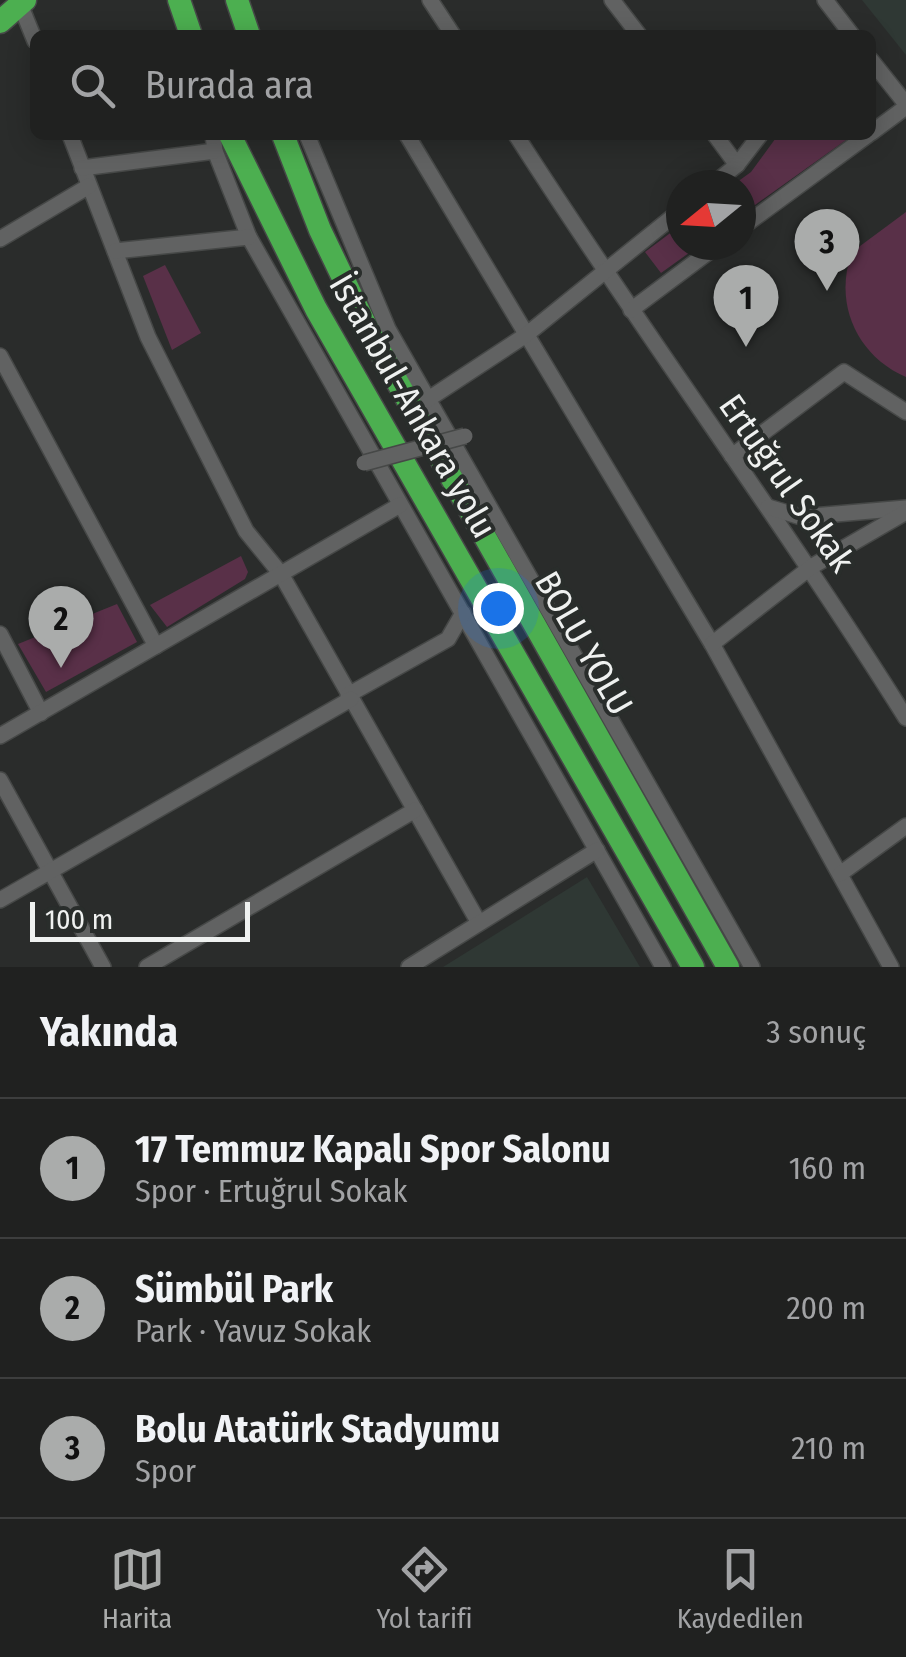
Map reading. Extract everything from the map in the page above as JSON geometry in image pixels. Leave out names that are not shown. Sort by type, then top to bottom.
[{"type":"main road","points":[[0,22],[23,2]]},
{"type":"main road","name":"İstanbul-Ankara yolu","points":[[220,140],[693,967]]},
{"type":"main road","name":"BOLU YOLU","points":[[284,140],[326,244],[368,330],[728,967]]},
{"type":"street","points":[[431,0],[450,30]]},
{"type":"street","points":[[612,0],[635,30]]},
{"type":"street","points":[[824,0],[843,30]]},
{"type":"street","points":[[23,2],[31,30]]},
{"type":"street","points":[[876,67],[906,106],[876,129]]},
{"type":"street","points":[[72,140],[148,337],[246,531],[281,574],[479,923]]},
{"type":"street","points":[[82,168],[220,140],[250,237],[663,967]]},
{"type":"street","points":[[309,140],[363,277],[427,400],[752,967]]},
{"type":"street","points":[[410,140],[712,644],[891,967]]},
{"type":"street","name":"Ertuğrul Sokak","points":[[519,140],[604,272],[811,567],[906,718]]},
{"type":"street","points":[[718,140],[737,164]]},
{"type":"street","points":[[730,170],[756,140]]},
{"type":"street","points":[[756,217],[861,140]]},
{"type":"street","points":[[0,239],[90,186]]},
{"type":"street","points":[[427,400],[526,335],[666,222]]},
{"type":"street","points":[[115,250],[250,237]]},
{"type":"street","points":[[630,310],[698,260]]},
{"type":"street","points":[[0,356],[156,646]]},
{"type":"street","points":[[732,456],[844,372],[906,412]]},
{"type":"street","points":[[364,463],[466,436]]},
{"type":"street","points":[[0,736],[400,505]]},
{"type":"street","points":[[768,507],[801,517],[906,510]]},
{"type":"street","points":[[712,644],[811,567],[906,510]]},
{"type":"street","points":[[0,900],[448,638],[462,613]]},
{"type":"street","points":[[0,634],[41,712]]},
{"type":"street","points":[[0,780],[103,967]]},
{"type":"street","points":[[147,967],[414,810]]},
{"type":"street","points":[[840,874],[906,826]]},
{"type":"street","points":[[409,967],[597,850]]},
{"type":"shaded area","points":[[862,0],[906,0],[906,55]]},
{"type":"shaded area","points":[[774,140],[846,140],[756,204],[756,170],[752,170]]},
{"type":"shaded area","points":[[906,212],[906,377],[889,368],[862,342],[848,308],[846,290],[852,252]]},
{"type":"shaded area","points":[[666,236],[666,260],[679,260],[661,273],[645,252]]},
{"type":"shaded area","points":[[165,265],[201,333],[172,350],[143,276]]},
{"type":"shaded area","points":[[241,556],[248,572],[245,579],[167,627],[150,605]]},
{"type":"shaded area","points":[[117,604],[137,642],[46,692],[18,644]]},
{"type":"shaded area","points":[[587,877],[640,967],[443,967]]},
{"type":"traffic: fast","points":[[0,22],[25,0]]},
{"type":"traffic: fast","points":[[179,0],[189,30]]},
{"type":"traffic: fast","points":[[237,0],[247,30]]},
{"type":"traffic: fast","points":[[232,140],[316,309],[693,967]]},
{"type":"traffic: fast","points":[[285,140],[320,230],[368,330],[728,967]]},
{"type":"place","name":"Bolu Atatürk Stadyumu","points":[[827,291]]},
{"type":"place","name":"17 Temmuz Kapalı Spor Salonu","points":[[746,347]]},
{"type":"place","name":"Sümbül Park","points":[[61,668]]}]
